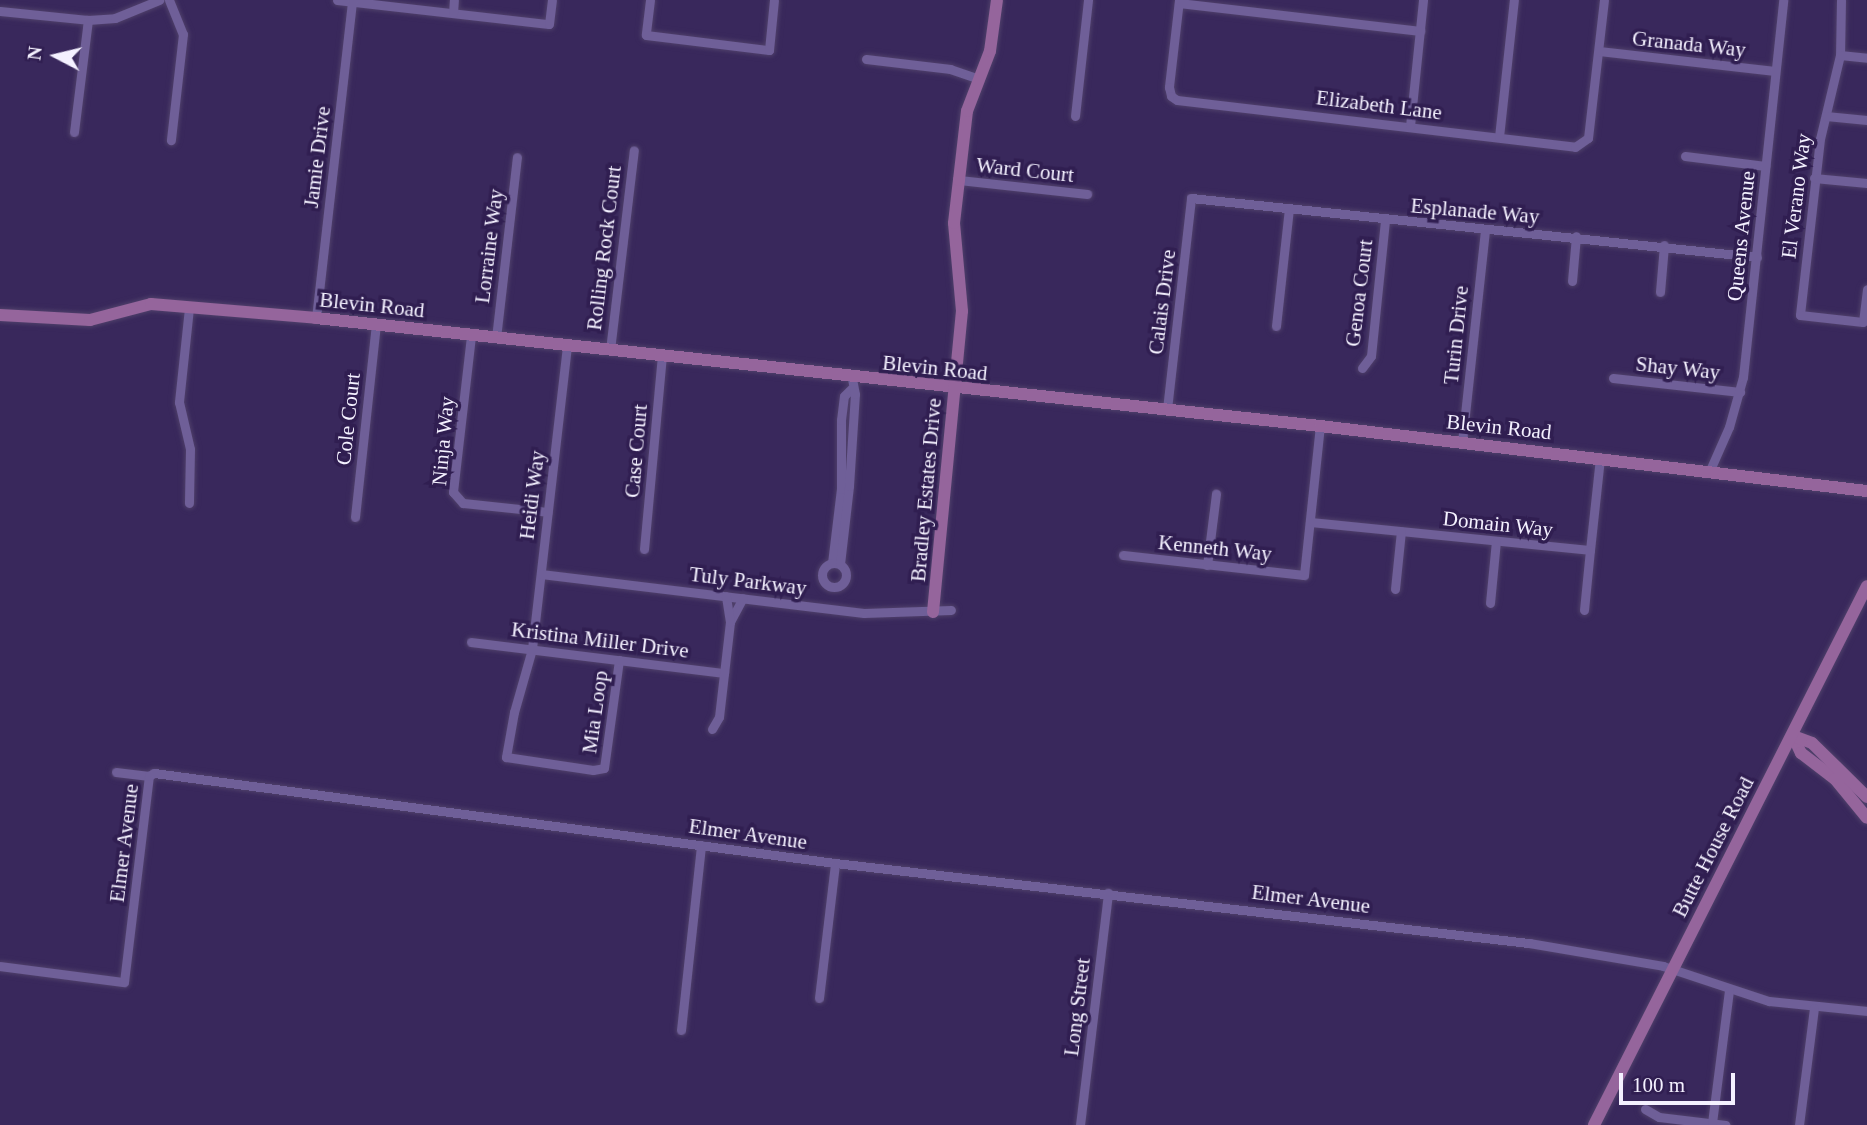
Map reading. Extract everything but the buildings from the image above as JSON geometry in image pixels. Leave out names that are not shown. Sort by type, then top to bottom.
[{"type":"street","points":[[0,10],[88,20],[115,18],[159,0]]},
{"type":"street","points":[[169,0],[183,34],[171,140]]},
{"type":"street","points":[[337,0],[549,24],[552,0]]},
{"type":"street","points":[[453,13],[454,0]]},
{"type":"street","points":[[650,0],[646,35],[769,50],[774,0]]},
{"type":"street","name":"Bradley Estates Drive","points":[[933,612],[962,311],[954,223],[967,111],[992,44],[997,0]]},
{"type":"street","points":[[1075,116],[1088,0]]},
{"type":"street","points":[[1410,126],[1423,0]]},
{"type":"street","points":[[1499,137],[1514,0]]},
{"type":"street","points":[[1599,51],[1604,0]]},
{"type":"street","name":"Queens Avenue","points":[[1710,470],[1740,392],[1757,257],[1783,0]]},
{"type":"street","name":"El Verano Way","points":[[1841,0],[1840,55],[1814,178],[1800,316],[1863,323],[1867,289]]},
{"type":"street","name":"Jamie Drive","points":[[316,318],[352,1]]},
{"type":"street","points":[[1179,2],[1420,31]]},
{"type":"street","name":"Elizabeth Lane","points":[[1179,2],[1171,96],[1574,147],[1584,144],[1588,138],[1599,51]]},
{"type":"street","points":[[74,132],[88,20]]},
{"type":"street","name":"Granada Way","points":[[1599,51],[1775,71]]},
{"type":"street","points":[[1840,55],[1867,58]]},
{"type":"street","points":[[866,59],[950,69],[979,79]]},
{"type":"street","points":[[1826,116],[1867,121]]},
{"type":"street","name":"Rolling Rock Court","points":[[610,350],[634,150]]},
{"type":"street","points":[[1685,156],[1765,166]]},
{"type":"street","name":"Lorraine Way","points":[[496,338],[517,157]]},
{"type":"street","points":[[1814,178],[1867,183]]},
{"type":"street","name":"Ward Court","points":[[959,180],[1087,194]]},
{"type":"street","name":"Esplanade Way","points":[[1191,198],[1485,231],[1576,236],[1757,257]]},
{"type":"street","name":"Calais Drive","points":[[1167,409],[1191,198]]},
{"type":"street","points":[[1276,326],[1289,209]]},
{"type":"street","name":"Genoa Court","points":[[1362,368],[1371,356],[1385,220]]},
{"type":"street","name":"Turin Drive","points":[[1462,442],[1485,231]]},
{"type":"street","points":[[1572,281],[1576,236]]},
{"type":"street","points":[[1660,292],[1664,245]]},
{"type":"street","name":"Blevin Road","points":[[0,315],[67,321],[151,304],[316,318],[662,355],[851,383],[1167,409],[1710,470],[1867,492]]},
{"type":"street","points":[[189,308],[179,402],[191,449],[189,503]]},
{"type":"street","name":"Cole Court","points":[[355,517],[376,325]]},
{"type":"street","name":"Ninja Way","points":[[471,335],[453,492],[463,503],[548,512]]},
{"type":"street","name":"Heidi Way","points":[[532,649],[567,346]]},
{"type":"street","name":"Case Court","points":[[644,549],[662,355]]},
{"type":"street","name":"Shay Way","points":[[1613,378],[1740,392]]},
{"type":"street","points":[[836,564],[844,499],[844,396],[851,383]]},
{"type":"street","points":[[1310,522],[1320,426]]},
{"type":"street","points":[[1584,610],[1600,458]]},
{"type":"street","points":[[1207,565],[1216,494]]},
{"type":"street","name":"Domain Way","points":[[1310,522],[1590,550]]},
{"type":"street","name":"Kenneth Way","points":[[1123,555],[1304,575],[1310,522]]},
{"type":"street","points":[[1395,589],[1401,531]]},
{"type":"street","points":[[1490,603],[1496,541]]},
{"type":"street","name":"Tuly Parkway","points":[[541,574],[889,615],[951,610]]},
{"type":"street","name":"Butte House Road","points":[[1594,1125],[1867,586]]},
{"type":"street","points":[[712,729],[719,716],[730,622],[726,596]]},
{"type":"street","points":[[730,622],[743,598]]},
{"type":"street","name":"Kristina Miller Drive","points":[[471,642],[724,673]]},
{"type":"street","name":"Mia Loop","points":[[532,649],[513,712],[506,757],[593,770],[604,768],[607,762],[619,660]]},
{"type":"street","points":[[1793,736],[1812,743],[1867,796]]},
{"type":"street","points":[[1793,736],[1801,753],[1835,779],[1867,818]]},
{"type":"street","points":[[116,772],[149,776]]},
{"type":"street","name":"Elmer Avenue","points":[[0,966],[124,982],[149,776],[154,773],[835,863],[1529,943],[1672,970],[1729,991],[1814,1008],[1867,1010]]},
{"type":"street","points":[[681,1030],[701,845]]},
{"type":"street","points":[[819,998],[835,863]]},
{"type":"street","name":"Long Street","points":[[1080,1125],[1108,893]]},
{"type":"street","points":[[1712,1123],[1729,991]]},
{"type":"street","points":[[1800,1125],[1814,1008]]},
{"type":"street","points":[[1645,1109],[1659,1117],[1726,1125]]}]
